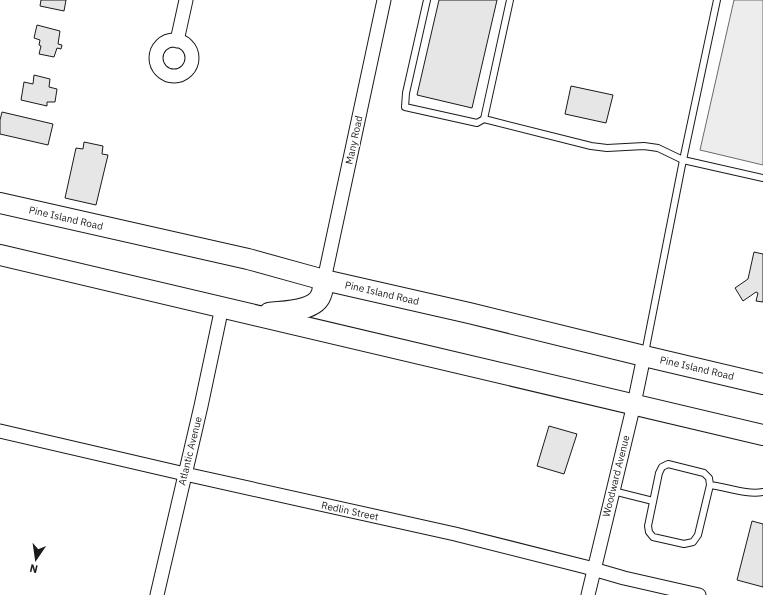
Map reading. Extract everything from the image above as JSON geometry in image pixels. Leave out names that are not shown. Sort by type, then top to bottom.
[{"type":"main road","name":"Pine Island Road","points":[[0,204],[248,259],[324,280],[763,384]]},
{"type":"main road","points":[[0,256],[253,314],[760,435]]},
{"type":"main road","points":[[253,314],[294,310],[307,307],[316,302],[321,296],[324,280]]},
{"type":"street","points":[[177,40],[186,0]]},
{"type":"street","name":"Many Road","points":[[324,280],[384,0]]},
{"type":"street","name":"Atlantic Avenue","points":[[157,595],[201,406],[222,307]]},
{"type":"street","name":"Woodward Avenue","points":[[588,595],[634,404],[644,356]]},
{"type":"street","name":"Redlin Street","points":[[0,431],[455,534],[624,578],[699,595]]},
{"type":"lane","points":[[427,0],[406,93],[406,107],[477,123],[484,120],[591,146],[607,148],[644,146],[658,148],[683,160],[763,178]]},
{"type":"lane","points":[[484,120],[510,0]]},
{"type":"lane","points":[[644,356],[717,0]]},
{"type":"lane","points":[[668,464],[704,473],[709,478],[710,486],[698,535],[693,542],[684,544],[653,537],[649,532],[648,526],[659,472],[662,466],[668,464]]},
{"type":"lane","points":[[710,486],[719,486],[753,493],[763,492]]},
{"type":"lane","points":[[613,491],[653,501]]},
{"type":"shaded area","points":[[734,0],[763,0],[763,165],[700,150]]},
{"type":"building","points":[[41,0],[66,0],[64,11],[40,6]]},
{"type":"building","points":[[439,0],[497,0],[472,108],[417,95]]},
{"type":"building","points":[[37,25],[60,31],[58,44],[62,45],[61,49],[57,48],[54,57],[39,54],[41,46],[39,45],[40,40],[34,38]]},
{"type":"building","points":[[34,75],[50,79],[49,87],[57,89],[55,102],[47,102],[47,106],[21,100],[24,82],[33,84]]},
{"type":"building","points":[[571,86],[613,95],[606,123],[565,114]]},
{"type":"building","points":[[2,112],[53,124],[48,145],[0,134],[0,120]]},
{"type":"building","points":[[84,142],[103,146],[102,154],[108,155],[96,205],[65,198],[76,148],[83,149]]},
{"type":"building","points":[[754,252],[763,254],[763,302],[756,301],[758,293],[756,292],[743,301],[735,288],[748,279]]},
{"type":"building","points":[[549,426],[577,434],[564,474],[537,466]]},
{"type":"building","points":[[752,521],[763,524],[763,587],[737,580]]}]
